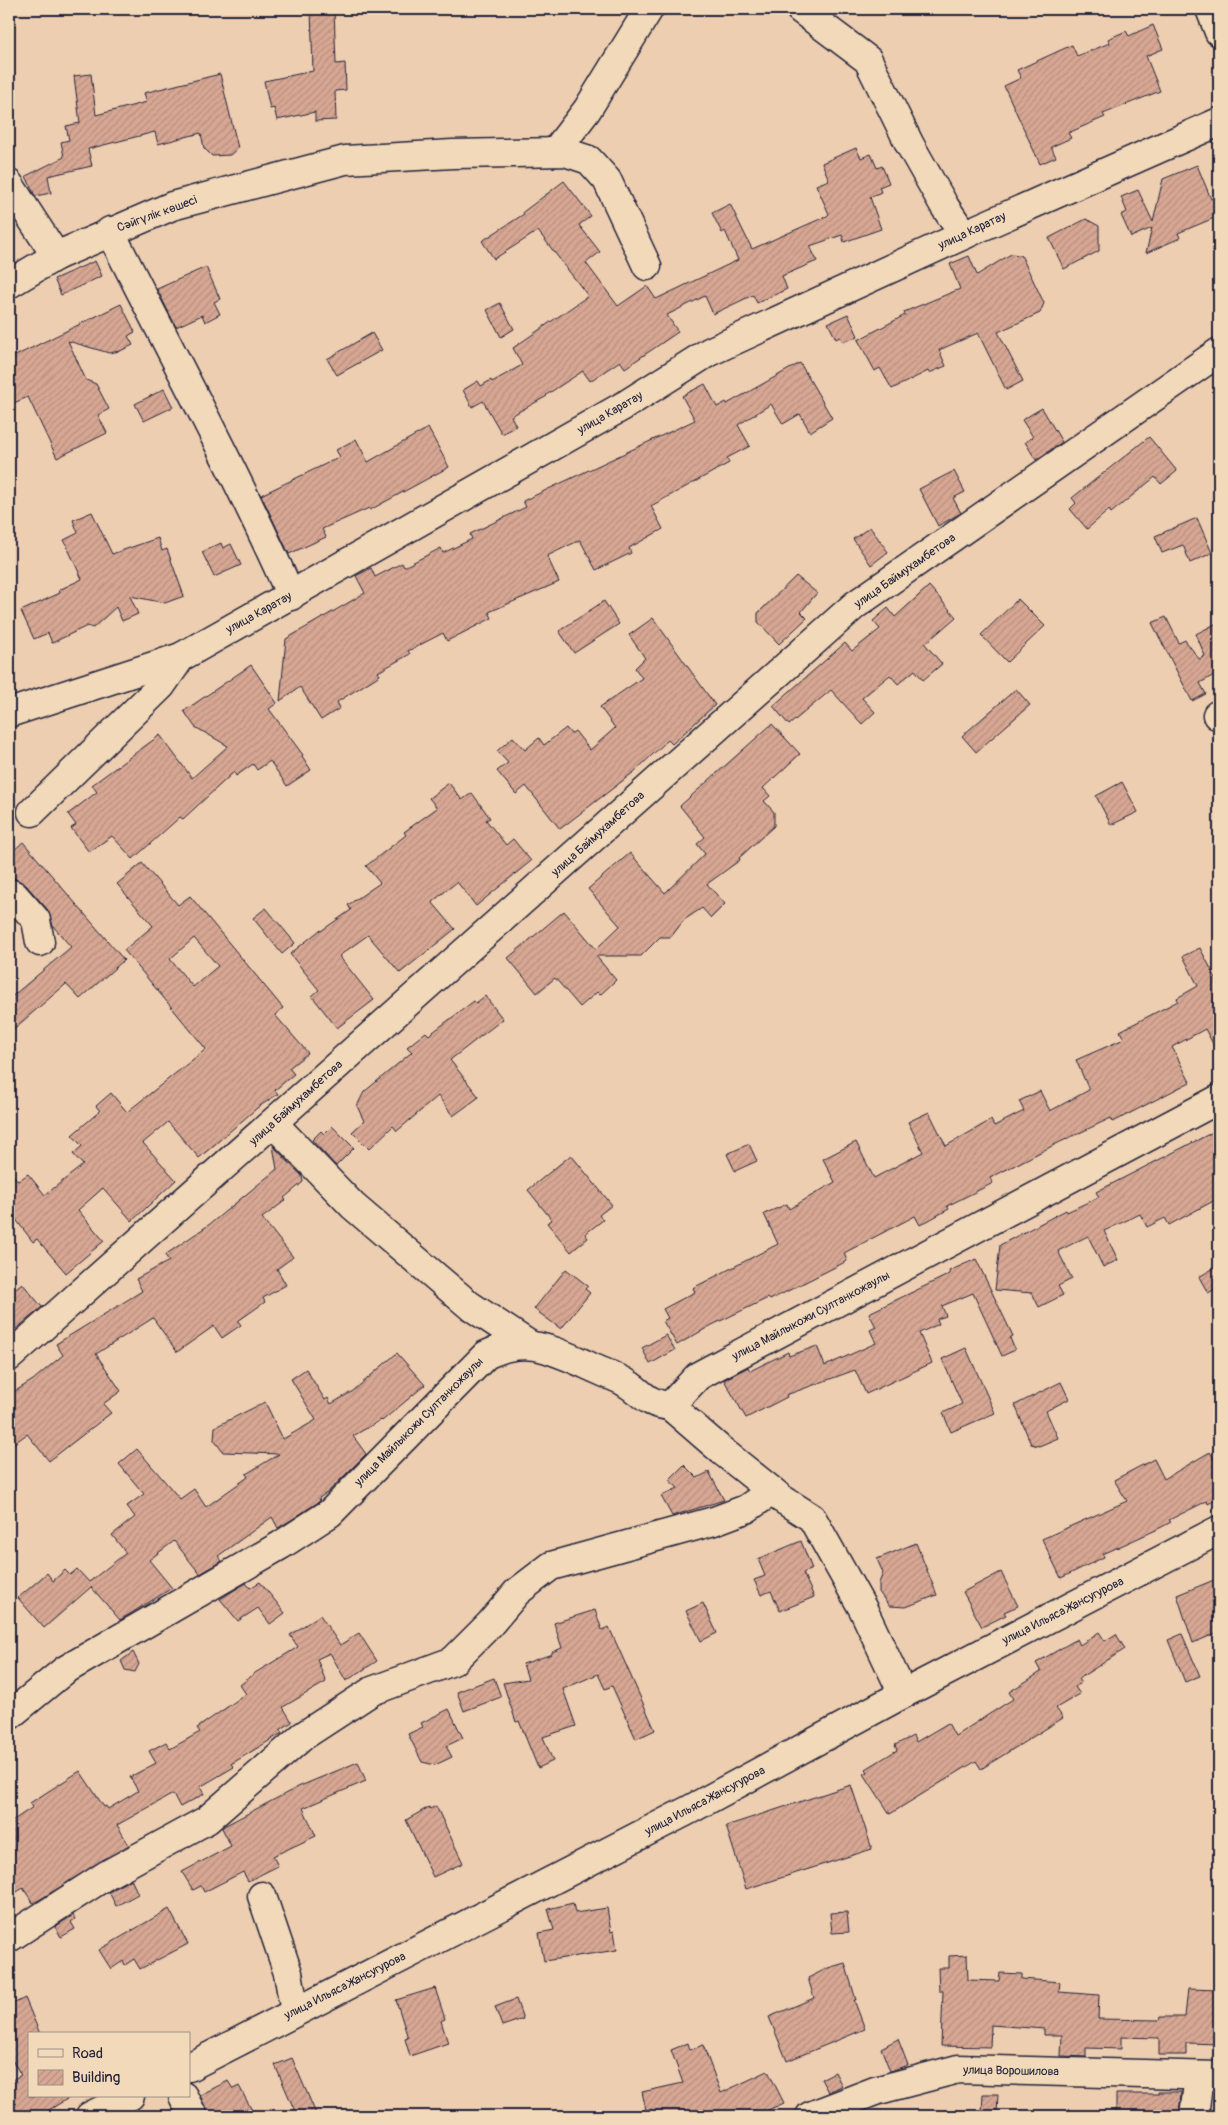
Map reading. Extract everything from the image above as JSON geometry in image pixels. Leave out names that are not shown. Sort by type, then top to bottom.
[{"type":"street","points":[[555,152],[587,110],[649,9]]},
{"type":"street","points":[[800,9],[868,60],[910,145],[945,207],[964,235]]},
{"type":"street","points":[[1210,9],[1219,32]]},
{"type":"street","name":"улица Каратау","points":[[9,713],[181,657],[625,405],[709,352],[964,235],[1219,122]]},
{"type":"street","name":"Сәйгүлік көшесі","points":[[9,284],[56,256],[110,231],[172,206],[345,160],[453,154],[565,152],[589,160],[607,180],[647,266]]},
{"type":"street","points":[[9,184],[56,256]]},
{"type":"street","points":[[110,231],[187,386],[253,510],[291,596]]},
{"type":"street","name":"улица Баймухамбетова","points":[[9,1357],[855,605],[1219,352]]},
{"type":"street","points":[[32,812],[160,686],[181,657]]},
{"type":"street","points":[[9,894],[14,895],[36,920],[40,942]]},
{"type":"street","name":"улица Майлыкожи Султанкожаулы","points":[[9,1716],[65,1670],[281,1545],[330,1512],[486,1355],[502,1347],[528,1344],[547,1347],[624,1382],[654,1404],[670,1406],[698,1376],[1219,1099]]},
{"type":"street","points":[[273,1123],[353,1206],[470,1305],[528,1344]]},
{"type":"street","points":[[670,1406],[772,1491],[812,1518],[863,1609],[902,1694]]},
{"type":"street","points":[[9,1938],[108,1874],[208,1820],[303,1736],[372,1691],[453,1661],[490,1624],[517,1592],[551,1566],[714,1522],[746,1510],[772,1491]]},
{"type":"street","name":"улица Ильяса Жансугурова","points":[[190,2066],[690,1810],[902,1694],[1219,1530]]},
{"type":"street","points":[[262,1896],[288,1973],[295,2012]]},
{"type":"street","name":"улица Ворошилова","points":[[810,2116],[875,2091],[958,2069],[1209,2076]]},
{"type":"street","points":[[1194,2116],[1209,2076]]},
{"type":"street","points":[[90,2116],[126,2098]]},
{"type":"street","points":[[184,2098],[193,2116]]},
{"type":"building","points":[[311,9],[334,9],[336,64],[345,63],[346,90],[335,91],[336,120],[315,121],[315,112],[277,120],[274,108],[270,109],[264,81],[313,71]]},
{"type":"building","points":[[1153,25],[1163,49],[1146,56],[1160,91],[1103,114],[1105,117],[1068,133],[1071,138],[1051,147],[1056,157],[1040,164],[1004,86],[1021,78],[1017,70],[1072,45],[1077,56],[1110,43],[1108,39],[1126,31],[1129,36]]},
{"type":"building","points":[[91,74],[96,115],[147,102],[144,93],[220,74],[238,148],[230,155],[212,156],[204,148],[201,133],[158,144],[155,132],[88,149],[92,166],[48,176],[51,193],[35,196],[26,176],[64,157],[61,142],[69,140],[66,126],[80,123],[74,76]]},
{"type":"building","points":[[856,148],[861,158],[871,154],[877,168],[882,166],[889,183],[879,187],[881,192],[870,197],[881,229],[844,242],[842,235],[810,246],[817,261],[782,276],[787,289],[757,303],[753,295],[713,314],[705,296],[667,315],[678,332],[625,368],[620,361],[590,381],[583,371],[547,396],[511,416],[516,426],[502,434],[483,401],[472,407],[463,390],[478,381],[481,386],[491,380],[492,382],[522,365],[513,348],[588,296],[538,231],[494,259],[482,241],[524,214],[523,212],[564,181],[591,216],[579,225],[600,252],[586,263],[618,306],[647,286],[656,299],[738,260],[725,231],[722,233],[712,213],[730,204],[752,249],[827,216],[829,214],[816,185],[829,180],[822,163]]},
{"type":"building","points":[[1197,165],[1211,199],[1219,196],[1219,216],[1178,233],[1180,238],[1146,253],[1152,228],[1131,237],[1121,215],[1127,212],[1121,197],[1138,190],[1153,222],[1163,179]]},
{"type":"building","points":[[1086,219],[1099,226],[1099,251],[1064,269],[1049,238]]},
{"type":"building","points":[[1011,254],[1021,255],[1044,303],[1040,313],[998,332],[1023,381],[1006,390],[978,333],[939,350],[946,366],[929,373],[928,371],[892,389],[880,368],[875,371],[858,340],[905,315],[904,312],[960,289],[950,264],[969,256],[977,275]]},
{"type":"building","points":[[95,261],[102,276],[61,295],[54,279]]},
{"type":"building","points":[[206,267],[220,299],[214,302],[220,314],[205,322],[202,315],[176,327],[157,289]]},
{"type":"building","points":[[500,303],[514,329],[501,337],[487,310]]},
{"type":"building","points":[[121,304],[135,332],[128,336],[133,345],[120,351],[109,353],[68,341],[86,380],[96,384],[109,409],[98,415],[107,433],[57,458],[28,397],[9,405],[9,359]]},
{"type":"building","points":[[848,314],[858,336],[843,342],[840,337],[836,339],[828,323]]},
{"type":"building","points":[[372,333],[382,350],[337,375],[327,359]]},
{"type":"building","points":[[800,363],[832,418],[810,432],[800,414],[783,424],[771,404],[738,425],[750,446],[727,458],[729,463],[651,506],[663,529],[629,548],[631,553],[596,570],[580,540],[547,556],[559,582],[489,612],[492,618],[447,641],[443,633],[408,651],[410,654],[378,672],[380,675],[337,702],[340,708],[321,720],[300,687],[280,701],[286,639],[365,593],[356,576],[371,568],[375,577],[402,563],[404,567],[441,548],[443,553],[472,539],[470,534],[526,507],[523,501],[695,420],[682,396],[705,384],[717,407],[726,402],[727,404]]},
{"type":"building","points":[[164,389],[173,407],[144,421],[135,404]]},
{"type":"building","points":[[1042,408],[1062,442],[1036,460],[1025,442],[1033,437],[1022,420]]},
{"type":"building","points":[[428,428],[449,467],[370,510],[369,508],[322,529],[326,537],[289,554],[261,495],[340,457],[336,450],[356,439],[368,462]]},
{"type":"building","points":[[1149,437],[1177,471],[1161,484],[1155,477],[1111,513],[1109,510],[1087,529],[1070,509],[1076,503],[1072,498]]},
{"type":"building","points":[[954,471],[965,492],[953,498],[961,513],[938,526],[919,489]]},
{"type":"building","points":[[92,512],[112,554],[158,538],[162,551],[167,549],[184,596],[165,603],[130,596],[138,614],[122,621],[116,607],[93,628],[87,626],[52,643],[48,633],[34,639],[21,611],[60,593],[59,590],[82,579],[64,540],[78,533],[73,520]]},
{"type":"building","points":[[1197,518],[1212,553],[1190,563],[1183,545],[1162,553],[1155,536]]},
{"type":"building","points":[[870,527],[888,552],[871,565],[853,539]]},
{"type":"building","points":[[221,543],[223,548],[231,544],[241,565],[214,577],[202,552]]},
{"type":"building","points":[[796,576],[817,593],[801,612],[807,618],[779,644],[758,622],[758,613]]},
{"type":"building","points":[[929,586],[956,617],[925,644],[942,664],[923,680],[915,670],[898,684],[890,675],[862,698],[875,712],[862,724],[831,690],[789,725],[773,706],[845,643],[852,651],[880,629],[873,621],[888,608],[895,617]]},
{"type":"building","points":[[1018,599],[1045,626],[1007,662],[981,635]]},
{"type":"building","points":[[604,601],[619,624],[574,653],[559,631]]},
{"type":"building","points":[[1166,617],[1179,643],[1185,640],[1199,659],[1205,656],[1196,634],[1219,622],[1219,688],[1214,675],[1200,683],[1206,694],[1192,701],[1152,623]]},
{"type":"building","points":[[653,618],[715,705],[672,744],[668,740],[634,772],[560,829],[526,786],[516,794],[497,771],[508,763],[497,751],[513,737],[525,750],[539,738],[544,745],[566,728],[571,734],[575,731],[590,750],[615,728],[600,707],[642,678],[635,668],[645,658],[629,635]]},
{"type":"building","points":[[251,665],[277,703],[269,709],[303,755],[311,770],[287,786],[270,761],[257,770],[253,764],[236,776],[234,772],[183,819],[180,817],[133,859],[112,836],[89,852],[71,828],[76,825],[68,814],[97,792],[92,785],[160,735],[192,778],[228,746],[195,727],[184,711]]},
{"type":"building","points":[[1016,689],[1030,705],[976,752],[962,736]]},
{"type":"building","points":[[772,724],[800,754],[763,788],[770,796],[764,801],[774,812],[774,826],[739,858],[740,860],[707,884],[725,904],[711,918],[702,908],[684,920],[671,937],[660,937],[641,956],[596,956],[616,980],[600,995],[597,992],[580,1007],[555,978],[537,993],[508,958],[564,911],[596,949],[620,926],[588,889],[630,853],[665,893],[705,854],[697,844],[705,837],[680,806]]},
{"type":"building","points":[[1122,782],[1138,812],[1111,825],[1096,796]]},
{"type":"building","points":[[449,783],[462,800],[472,793],[490,818],[486,820],[506,845],[513,839],[531,861],[476,906],[457,882],[432,902],[455,929],[400,973],[368,935],[339,956],[374,1000],[337,1028],[312,996],[319,990],[290,954],[320,930],[351,910],[348,905],[380,883],[366,866],[406,835],[404,832],[437,808],[429,798]]},
{"type":"building","points":[[23,842],[124,960],[80,999],[66,984],[9,1033],[9,999],[71,947],[53,926],[48,910],[26,885],[9,875],[9,855]]},
{"type":"building","points":[[142,863],[178,905],[190,896],[283,1008],[275,1015],[308,1053],[289,1068],[294,1074],[275,1090],[278,1094],[257,1108],[199,1158],[168,1122],[143,1143],[176,1180],[132,1221],[103,1188],[78,1210],[104,1241],[66,1273],[37,1239],[33,1242],[11,1213],[16,1209],[9,1200],[9,1170],[18,1181],[28,1174],[45,1195],[83,1165],[73,1154],[82,1146],[72,1135],[100,1111],[96,1106],[111,1093],[127,1112],[206,1049],[124,950],[153,926],[117,884]],"holes":[[[194,938],[218,966],[193,987],[170,959]]]},
{"type":"building","points":[[266,908],[295,943],[282,954],[253,918]]},
{"type":"building","points":[[1200,948],[1219,984],[1219,1055],[1205,1029],[1172,1047],[1190,1082],[1113,1122],[1111,1118],[990,1178],[993,1183],[947,1206],[949,1209],[920,1225],[915,1216],[844,1253],[847,1261],[770,1300],[768,1298],[712,1325],[677,1345],[663,1321],[668,1318],[663,1309],[695,1292],[693,1288],[778,1244],[764,1214],[787,1204],[789,1209],[835,1182],[823,1159],[856,1142],[874,1178],[923,1152],[908,1122],[929,1112],[946,1146],[991,1120],[994,1126],[1024,1111],[1019,1101],[1040,1091],[1050,1111],[1089,1090],[1076,1060],[1124,1039],[1120,1031],[1178,1001],[1177,998],[1198,986],[1183,956]]},
{"type":"building","points":[[485,996],[503,1019],[450,1060],[479,1097],[453,1116],[438,1096],[397,1131],[393,1126],[369,1149],[352,1132],[364,1121],[357,1106],[364,1092],[412,1052],[407,1047],[426,1032],[429,1035],[474,1001],[476,1003]]},
{"type":"building","points":[[332,1126],[354,1148],[336,1166],[312,1140],[321,1131],[324,1134]]},
{"type":"building","points":[[1219,1129],[1219,1198],[1169,1225],[1165,1218],[1147,1227],[1140,1214],[1104,1231],[1118,1260],[1103,1267],[1088,1236],[1058,1251],[1072,1279],[1058,1286],[1063,1295],[1039,1307],[1032,1293],[995,1290],[1000,1245],[1066,1210],[1067,1212],[1099,1197],[1096,1192]]},
{"type":"building","points":[[749,1144],[757,1161],[735,1171],[727,1154]]},
{"type":"building","points":[[273,1146],[302,1176],[303,1182],[284,1198],[286,1200],[262,1218],[293,1257],[277,1269],[286,1285],[263,1298],[265,1302],[238,1321],[241,1325],[222,1338],[214,1326],[177,1352],[153,1318],[96,1354],[121,1391],[103,1404],[111,1413],[49,1461],[27,1434],[9,1447],[9,1395],[33,1380],[63,1355],[56,1344],[142,1291],[136,1279],[169,1261],[165,1255],[210,1224],[277,1169]]},
{"type":"building","points":[[571,1155],[612,1205],[599,1215],[603,1220],[585,1234],[588,1238],[571,1252],[547,1223],[552,1220],[528,1190]]},
{"type":"building","points":[[976,1259],[1013,1336],[1010,1338],[1015,1350],[1002,1356],[973,1293],[942,1306],[946,1316],[937,1319],[939,1324],[919,1333],[932,1363],[866,1394],[855,1370],[786,1395],[787,1397],[746,1418],[724,1380],[748,1367],[750,1371],[788,1352],[789,1356],[817,1346],[825,1366],[876,1343],[870,1330],[876,1327],[869,1313],[950,1274],[949,1271]]},
{"type":"building","points":[[1219,1265],[1219,1287],[1208,1293],[1199,1277]]},
{"type":"building","points":[[566,1269],[588,1286],[585,1289],[590,1293],[561,1329],[534,1309]]},
{"type":"building","points":[[22,1283],[42,1307],[9,1335],[9,1294]]},
{"type":"building","points":[[666,1335],[675,1350],[650,1364],[642,1348]]},
{"type":"building","points":[[966,1348],[995,1413],[951,1432],[943,1413],[962,1404],[942,1359]]},
{"type":"building","points":[[397,1353],[425,1385],[382,1421],[353,1436],[366,1454],[328,1492],[319,1498],[320,1501],[288,1522],[278,1528],[272,1517],[218,1556],[222,1561],[200,1574],[174,1541],[149,1560],[172,1588],[120,1620],[91,1587],[44,1628],[18,1598],[47,1573],[53,1581],[65,1570],[70,1575],[77,1569],[89,1582],[126,1553],[112,1535],[135,1517],[127,1506],[144,1494],[119,1464],[137,1449],[180,1499],[194,1489],[206,1507],[248,1477],[246,1474],[279,1454],[223,1452],[214,1440],[215,1427],[265,1402],[283,1439],[316,1420],[291,1379],[306,1369],[325,1400],[328,1398],[331,1404],[353,1391]]},
{"type":"building","points":[[1061,1382],[1069,1399],[1046,1411],[1058,1438],[1039,1446],[1031,1444],[1015,1405]]},
{"type":"building","points":[[1210,1452],[1219,1468],[1219,1498],[1208,1504],[1207,1501],[1169,1520],[1171,1522],[1103,1554],[1104,1557],[1061,1578],[1042,1539],[1127,1501],[1114,1480],[1154,1459],[1164,1479]]},
{"type":"building","points":[[684,1465],[697,1478],[709,1472],[724,1500],[672,1516],[661,1496],[678,1488],[669,1480]]},
{"type":"building","points":[[801,1541],[812,1569],[803,1573],[814,1597],[780,1611],[771,1591],[761,1595],[754,1580],[765,1576],[758,1559]]},
{"type":"building","points":[[916,1543],[937,1595],[906,1607],[889,1606],[879,1592],[879,1583],[883,1573],[877,1559]]},
{"type":"building","points":[[1001,1572],[1018,1606],[1004,1612],[1006,1615],[982,1627],[963,1592]]},
{"type":"building","points":[[1219,1578],[1219,1632],[1193,1643],[1177,1595]]},
{"type":"building","points":[[260,1582],[285,1613],[270,1624],[258,1608],[238,1621],[220,1599],[246,1583],[250,1588]]},
{"type":"building","points":[[703,1603],[717,1633],[701,1641],[686,1611]]},
{"type":"building","points":[[595,1610],[602,1630],[609,1627],[655,1730],[636,1739],[612,1686],[605,1689],[598,1674],[563,1689],[576,1726],[543,1737],[553,1761],[538,1768],[519,1721],[516,1722],[503,1683],[528,1679],[523,1664],[552,1654],[552,1652],[562,1648],[554,1623]]},
{"type":"building","points":[[320,1615],[340,1645],[359,1633],[377,1661],[346,1681],[330,1653],[317,1659],[326,1682],[283,1707],[292,1722],[280,1730],[282,1733],[231,1764],[234,1767],[200,1787],[204,1794],[180,1807],[173,1794],[117,1825],[129,1845],[39,1900],[33,1903],[23,1888],[9,1897],[9,1823],[33,1807],[30,1803],[80,1771],[104,1807],[106,1806],[108,1809],[138,1791],[130,1777],[156,1763],[149,1751],[166,1742],[170,1749],[200,1732],[197,1728],[246,1694],[240,1685],[255,1673],[298,1647],[290,1635]]},
{"type":"building","points":[[1099,1632],[1105,1641],[1116,1634],[1125,1649],[1078,1679],[1081,1683],[1075,1687],[1080,1694],[1056,1708],[1063,1718],[981,1769],[976,1761],[890,1814],[864,1774],[868,1772],[866,1769],[897,1750],[895,1745],[913,1736],[916,1742],[948,1723],[955,1736],[1013,1699],[1009,1692],[1041,1672],[1036,1663],[1077,1639],[1080,1645]]},
{"type":"building","points":[[1182,1634],[1200,1676],[1185,1682],[1168,1640]]},
{"type":"building","points":[[133,1652],[139,1664],[135,1672],[125,1670],[121,1661]]},
{"type":"building","points":[[494,1678],[501,1697],[464,1711],[457,1692]]},
{"type":"building","points":[[449,1709],[463,1738],[446,1746],[452,1757],[435,1765],[422,1762],[408,1734],[423,1727],[421,1723]]},
{"type":"building","points":[[358,1762],[366,1781],[303,1808],[316,1836],[273,1856],[278,1866],[248,1881],[243,1872],[204,1892],[201,1886],[193,1890],[182,1872],[231,1846],[222,1828],[298,1787]]},
{"type":"building","points":[[851,1785],[872,1849],[746,1889],[726,1826]]},
{"type":"building","points":[[436,1806],[463,1863],[433,1877],[406,1820],[429,1807],[430,1809]]},
{"type":"building","points":[[131,1879],[138,1894],[116,1906],[109,1892]]},
{"type":"building","points":[[573,1903],[575,1913],[607,1908],[611,1932],[614,1931],[617,1950],[544,1961],[539,1933],[554,1930],[548,1909]]},
{"type":"building","points":[[169,1909],[188,1944],[140,1969],[134,1959],[125,1965],[123,1961],[111,1969],[99,1950]]},
{"type":"building","points":[[847,1912],[849,1932],[832,1933],[830,1913]]},
{"type":"building","points":[[73,1915],[75,1919],[71,1922],[75,1929],[61,1937],[55,1927]]},
{"type":"building","points":[[967,1955],[968,1980],[999,1981],[1000,1973],[1022,1974],[1022,1979],[1060,1982],[1059,1992],[1099,1995],[1098,2019],[1159,2020],[1160,2017],[1185,2017],[1188,1989],[1219,1990],[1219,2044],[1186,2043],[1186,2055],[1159,2055],[1159,2038],[1121,2037],[1121,2049],[1086,2048],[1086,2057],[1061,2056],[1062,2035],[1044,2035],[1044,2029],[991,2025],[990,2047],[941,2046],[943,1991],[939,1991],[938,1968],[949,1968],[949,1956]]},
{"type":"building","points":[[845,1963],[856,2000],[854,2000],[865,2029],[787,2061],[769,2017],[814,1998],[808,1978],[828,1968]]},
{"type":"building","points":[[435,1988],[445,2019],[441,2021],[448,2043],[410,2056],[405,2039],[408,2038],[396,2000]]},
{"type":"building","points":[[25,1998],[39,2032],[28,2032],[28,2098],[69,2098],[39,2116],[9,2116],[9,2082],[21,2075],[9,2055],[9,2006]]},
{"type":"building","points":[[516,1999],[523,2019],[502,2026],[495,2007]]},
{"type":"building","points":[[898,2039],[908,2065],[890,2071],[881,2048]]},
{"type":"building","points":[[688,2043],[690,2050],[703,2045],[721,2093],[768,2071],[784,2103],[755,2116],[652,2116],[650,2109],[646,2110],[642,2092],[683,2083],[671,2050]]},
{"type":"building","points":[[292,2058],[317,2116],[297,2116],[275,2065]]},
{"type":"building","points":[[835,2072],[842,2086],[828,2092],[821,2079]]},
{"type":"building","points":[[228,2081],[233,2089],[239,2086],[255,2116],[209,2116],[200,2095]]},
{"type":"building","points":[[1158,2092],[1181,2092],[1179,2116],[1116,2116],[1116,2094],[1158,2094]]},
{"type":"building","points":[[983,2094],[998,2094],[997,2113],[982,2112]]}]
